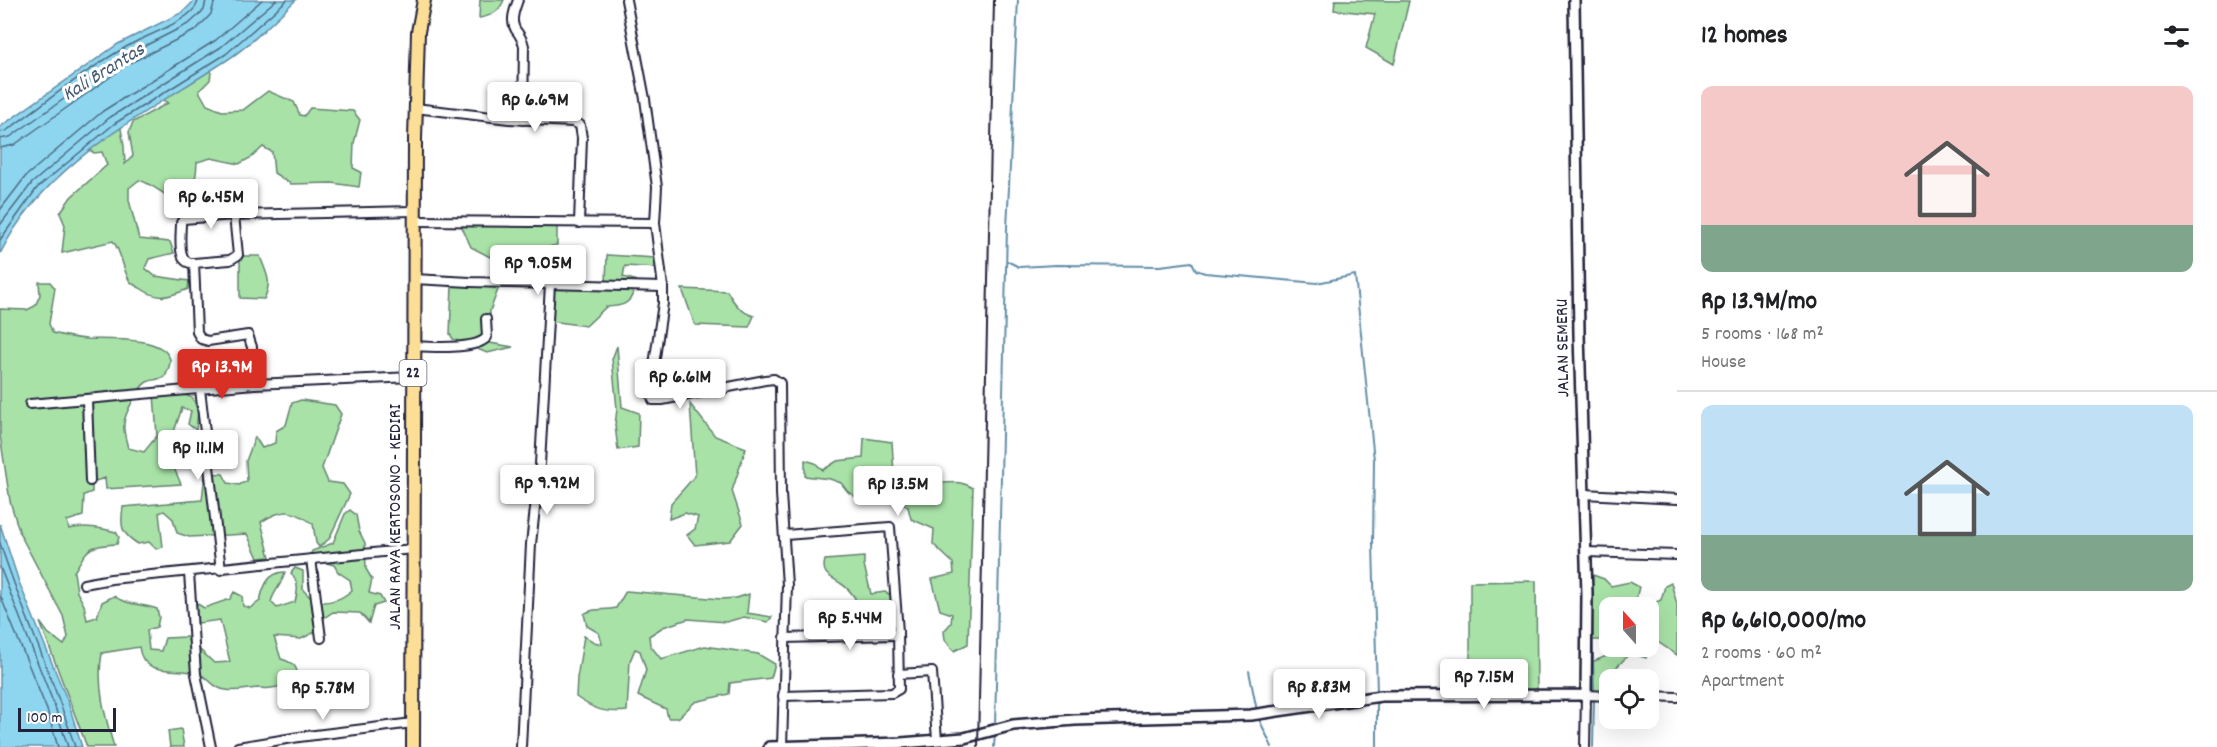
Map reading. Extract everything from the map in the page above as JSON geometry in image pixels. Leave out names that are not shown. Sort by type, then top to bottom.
[{"type":"highway","name":"JALAN RAYA KERTOSONO - KEDIRI","points":[[413,747],[415,108],[418,32],[424,0]]},
{"type":"street","points":[[518,0],[512,17],[513,26],[523,40],[524,46],[523,120]]},
{"type":"street","points":[[626,0],[645,99],[657,187],[655,223],[663,287],[650,394],[653,400],[669,399],[765,380],[774,379],[780,383],[781,494],[787,585],[782,746]]},
{"type":"street","name":"JALAN SEMERU","points":[[1574,0],[1579,345],[1587,495],[1592,695]]},
{"type":"street","points":[[415,108],[523,120],[573,122],[580,125],[582,138],[579,223]]},
{"type":"street","points":[[234,215],[238,255],[230,260],[188,264],[184,261],[181,223],[183,219],[234,215],[414,216],[579,223],[655,223]]},
{"type":"street","points":[[194,263],[199,336],[208,341],[248,335],[252,347],[254,384]]},
{"type":"street","points":[[414,279],[663,287]]},
{"type":"street","points":[[521,747],[531,544],[540,464],[550,284]]},
{"type":"street","points":[[414,346],[464,345],[481,342],[487,337],[486,319]]},
{"type":"street","points":[[30,404],[254,384],[413,377]]},
{"type":"street","points":[[200,389],[221,570]]},
{"type":"street","points":[[87,399],[90,482]]},
{"type":"street","points":[[1587,495],[1677,499]]},
{"type":"street","points":[[783,696],[892,693],[898,689],[898,632],[890,527],[785,535]]},
{"type":"street","points":[[84,584],[111,579],[221,570],[413,549]]},
{"type":"street","points":[[1589,552],[1677,555]]},
{"type":"street","points":[[311,559],[321,638]]},
{"type":"street","points":[[189,573],[196,674],[211,747]]},
{"type":"street","points":[[785,638],[859,638],[894,635],[898,632]]},
{"type":"street","points":[[898,674],[932,672],[937,740]]},
{"type":"street","points":[[1585,747],[1592,695]]},
{"type":"street","points":[[769,747],[937,740],[978,736],[995,730],[1032,723],[1105,718],[1258,714],[1377,697],[1599,695]]},
{"type":"street","points":[[1659,696],[1677,697]]},
{"type":"street","points":[[238,747],[299,736],[413,723]]},
{"type":"green space","points":[[480,0],[504,0],[494,13],[479,18]]},
{"type":"green space","points":[[1335,0],[1409,1],[1394,64],[1366,48],[1375,14],[1334,10]]},
{"type":"green space","points":[[212,65],[210,80],[199,91],[207,105],[222,111],[243,110],[268,91],[294,102],[300,115],[304,116],[310,108],[353,111],[360,120],[354,143],[353,168],[361,172],[359,187],[332,183],[291,184],[274,173],[272,152],[263,147],[252,157],[239,164],[211,158],[197,162],[195,181],[192,186],[185,193],[173,199],[139,180],[129,188],[129,200],[139,239],[170,242],[174,253],[149,259],[145,268],[155,276],[189,281],[188,289],[169,296],[153,295],[131,282],[113,241],[62,253],[65,225],[60,213],[71,197],[107,165],[102,152],[94,153],[83,146],[119,117],[125,164],[133,156],[129,132],[133,122],[168,103],[153,94]]},
{"type":"green space","points":[[461,225],[557,226],[557,245],[515,256],[490,257],[471,247]]},
{"type":"green space","points":[[607,255],[656,258],[658,268],[625,266],[623,277],[635,280],[635,283],[606,282]]},
{"type":"green space","points":[[240,256],[260,256],[268,282],[264,299],[240,298]]},
{"type":"green space","points":[[39,282],[50,282],[55,288],[49,324],[53,333],[82,339],[145,342],[165,351],[170,359],[165,377],[149,381],[144,385],[129,408],[124,427],[128,448],[144,452],[157,436],[154,394],[179,393],[193,398],[198,412],[196,430],[188,424],[191,411],[182,408],[167,452],[181,484],[106,489],[105,478],[92,482],[92,492],[84,495],[83,516],[67,521],[69,529],[98,528],[116,532],[119,537],[117,544],[90,549],[74,572],[77,592],[84,605],[87,620],[97,617],[102,602],[114,596],[124,601],[157,609],[159,617],[157,627],[147,630],[149,650],[161,651],[165,638],[187,637],[191,647],[200,650],[214,663],[230,662],[220,620],[191,624],[193,581],[196,603],[204,608],[230,599],[234,592],[242,596],[243,606],[250,608],[260,601],[270,577],[285,572],[271,602],[277,608],[295,602],[297,587],[291,573],[295,568],[303,571],[303,590],[315,602],[339,598],[352,590],[350,580],[338,572],[334,565],[309,558],[312,551],[333,543],[345,514],[350,510],[356,515],[359,531],[365,543],[366,569],[372,579],[369,593],[380,596],[384,603],[374,606],[369,623],[360,613],[333,612],[324,618],[323,628],[301,639],[274,637],[281,659],[295,666],[298,681],[269,688],[226,690],[217,687],[199,674],[162,670],[147,664],[139,647],[102,653],[101,689],[114,747],[87,747],[40,622],[48,633],[64,645],[68,637],[63,616],[20,534],[10,501],[0,435],[0,309],[27,310],[35,306],[40,295]]},
{"type":"green space","points":[[452,285],[499,287],[490,311],[490,343],[513,347],[487,353],[453,339],[450,334]]},
{"type":"green space","points":[[553,288],[634,290],[627,302],[606,307],[586,326],[551,321]]},
{"type":"green space","points":[[682,289],[727,291],[738,306],[754,316],[749,327],[695,325]]},
{"type":"green space","points":[[617,346],[622,407],[639,413],[638,447],[618,450],[612,359]]},
{"type":"green space","points":[[301,400],[335,405],[341,414],[322,468],[328,482],[343,484],[350,494],[329,539],[319,547],[316,543],[313,524],[300,515],[288,512],[276,514],[261,522],[270,557],[258,558],[247,534],[189,537],[177,533],[173,519],[164,511],[159,513],[163,547],[156,549],[149,542],[138,544],[125,533],[122,525],[123,507],[202,500],[205,473],[223,474],[228,483],[239,485],[247,481],[246,461],[255,437],[262,448],[275,443],[276,431],[286,425],[292,403]]},
{"type":"green space","points":[[690,404],[715,436],[746,448],[732,491],[743,524],[730,541],[695,545],[687,535],[695,529],[698,517],[685,513],[669,519],[671,503],[695,476]]},
{"type":"green space","points":[[864,438],[892,442],[894,475],[905,474],[930,482],[958,483],[973,488],[968,644],[954,651],[945,640],[944,631],[951,623],[952,614],[940,610],[932,579],[954,574],[953,563],[933,544],[934,529],[911,519],[908,507],[892,497],[862,501],[848,492],[841,483],[830,479],[805,476],[805,460],[815,463],[823,470],[837,461],[863,458]]},
{"type":"green space","points":[[864,557],[871,594],[885,592],[893,596],[892,602],[885,606],[867,606],[862,611],[854,609],[855,598],[845,586],[827,575],[824,565],[825,560]]},
{"type":"green space","points":[[1593,575],[1604,579],[1611,586],[1630,582],[1639,587],[1636,597],[1599,597],[1599,640],[1591,640],[1589,582]]},
{"type":"green space","points":[[1536,581],[1537,694],[1470,695],[1470,582]]},
{"type":"green space","points":[[1671,583],[1677,604],[1677,655],[1659,643],[1659,601],[1665,586]]},
{"type":"green space","points":[[626,591],[721,599],[749,594],[747,613],[772,617],[768,622],[744,617],[726,622],[688,619],[663,627],[649,636],[650,645],[661,659],[705,646],[758,654],[775,664],[771,678],[730,683],[729,694],[695,702],[678,718],[668,718],[666,709],[638,696],[646,670],[640,651],[635,649],[630,661],[627,711],[606,711],[594,708],[576,697],[584,636],[602,644],[599,633],[587,626],[584,614],[616,608]]},
{"type":"green space","points":[[1604,657],[1626,657],[1615,669],[1599,669],[1599,694],[1594,694],[1592,662]]},
{"type":"green space","points":[[181,729],[184,747],[170,747],[168,731]]},
{"type":"water","name":"Kali Brantas","points":[[195,0],[296,0],[236,54],[131,121],[70,166],[43,192],[19,221],[0,254],[0,127],[118,44],[183,12]]},
{"type":"water","points":[[0,524],[19,582],[68,702],[82,747],[0,747]]},
{"type":"waterway","points":[[995,726],[1007,228],[1018,0]]},
{"type":"waterway","points":[[1579,30],[1586,417]]},
{"type":"waterway","points":[[1007,261],[1019,267],[1160,266],[1192,262],[1196,270],[1205,273],[1317,283],[1355,275],[1374,460],[1373,544],[1377,693]]},
{"type":"waterway","points":[[1591,585],[1594,693]]},
{"type":"waterway","points":[[1249,671],[1257,711]]},
{"type":"waterway","points":[[1377,699],[1377,747]]},
{"type":"waterway","points":[[1593,747],[1594,699]]},
{"type":"waterway","points":[[1258,717],[1272,747]]},
{"type":"waterway","points":[[994,747],[995,732]]},
{"type":"railway","points":[[978,747],[994,0]]}]
